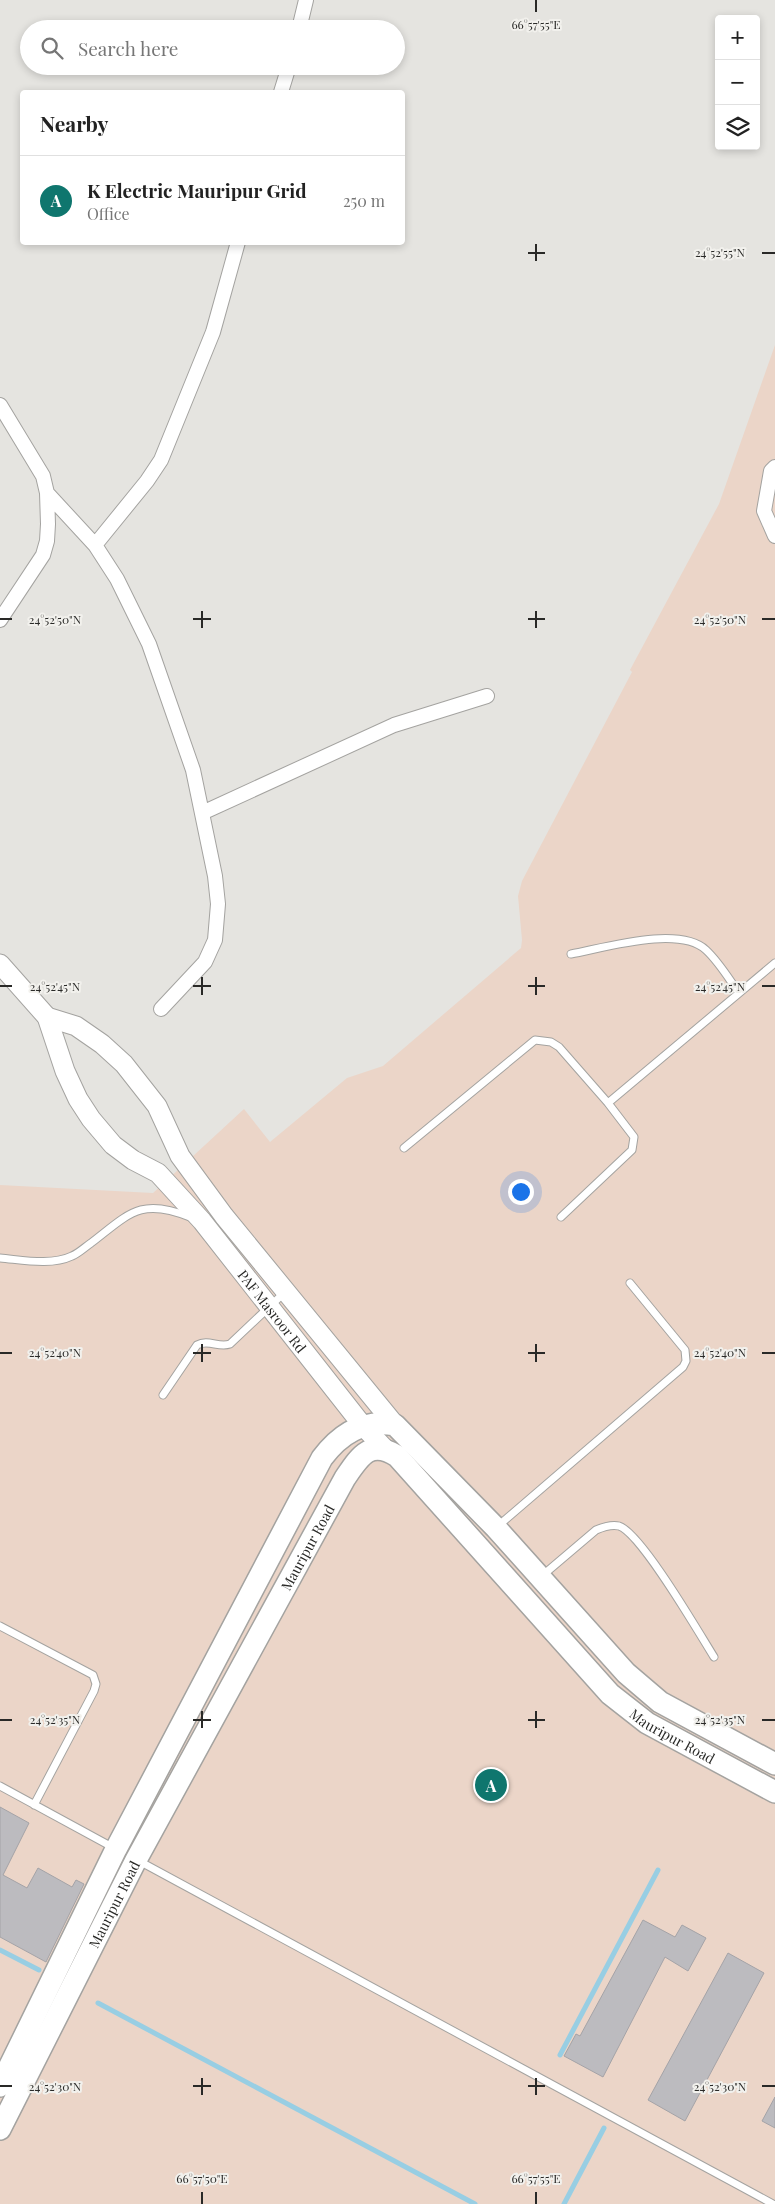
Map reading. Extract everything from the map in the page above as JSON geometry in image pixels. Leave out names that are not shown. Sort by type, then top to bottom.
[{"type":"main road","points":[[0,964],[47,1017]]},
{"type":"main road","name":"PAF Masroor Rd","points":[[47,1017],[76,1026],[102,1044],[124,1064],[157,1106],[180,1156],[224,1216],[395,1425]]},
{"type":"main road","name":"PAF Masroor Rd","points":[[47,1017],[65,1071],[78,1099],[91,1119],[113,1145],[133,1160],[158,1173],[202,1221],[362,1426],[386,1450]]},
{"type":"main road","name":"Mauripur Road","points":[[0,2086],[70,1970],[322,1458],[335,1442],[362,1426],[384,1423],[395,1425],[496,1528],[626,1673],[660,1702],[775,1764]]},
{"type":"main road","name":"Mauripur Road","points":[[126,1854],[345,1478],[358,1459],[370,1450],[386,1450],[398,1456],[610,1694],[647,1723],[775,1792]]},
{"type":"main road","name":"Mauripur Road","points":[[0,2129],[57,1994]]},
{"type":"street","points":[[301,20],[306,0]]},
{"type":"street","points":[[282,90],[286,75]]},
{"type":"street","points":[[95,545],[147,481],[161,460],[213,332],[237,245]]},
{"type":"street","points":[[0,405],[36,461],[48,493],[47,541],[43,555],[4,605],[0,620]]},
{"type":"street","points":[[775,467],[771,471],[764,511],[775,536]]},
{"type":"street","points":[[48,493],[95,545],[117,579],[149,644],[193,770],[215,876],[218,904],[215,940],[206,962],[161,1009]]},
{"type":"street","points":[[202,813],[394,725],[487,696]]},
{"type":"lane","points":[[571,954],[659,938],[684,940],[705,949],[739,993]]},
{"type":"lane","points":[[608,1103],[775,963]]},
{"type":"lane","points":[[404,1148],[535,1040],[551,1042],[559,1047],[608,1103],[634,1137],[632,1150],[561,1217]]},
{"type":"lane","points":[[0,1258],[49,1262],[74,1256],[130,1213],[144,1208],[173,1210],[202,1221]]},
{"type":"lane","points":[[496,1528],[683,1367],[686,1361],[685,1350],[630,1283]]},
{"type":"lane","points":[[163,1395],[197,1345],[204,1342],[226,1346],[230,1344],[286,1291]]},
{"type":"lane","points":[[540,1577],[596,1530],[607,1526],[618,1526],[627,1531],[658,1570],[714,1657]]},
{"type":"lane","points":[[0,1626],[93,1675],[96,1679],[94,1691],[34,1805]]},
{"type":"lane","points":[[0,1786],[773,2204]]},
{"type":"shaded area","points":[[775,345],[775,2204],[0,2204],[0,1185],[153,1193],[244,1109],[270,1142],[347,1078],[383,1066],[521,948],[518,896],[522,881],[632,672],[630,670],[719,504]]},
{"type":"building","points":[[0,1807],[29,1823],[3,1875],[27,1888],[38,1868],[72,1887],[76,1880],[84,1884],[46,1962],[0,1937]]},
{"type":"building","points":[[643,1920],[675,1937],[682,1925],[706,1938],[688,1971],[665,1957],[603,2077],[564,2056],[576,2034],[580,2036]]},
{"type":"building","points":[[728,1953],[764,1973],[685,2121],[648,2100]]},
{"type":"building","points":[[775,2097],[775,2128],[762,2121]]},
{"type":"waterway","points":[[560,2055],[658,1870]]},
{"type":"waterway","points":[[0,1950],[39,1970]]},
{"type":"waterway","points":[[98,2003],[475,2204]]},
{"type":"waterway","points":[[564,2204],[604,2128]]},
{"type":"place","name":"K Electric Mauripur Grid","points":[[491,1785]]}]
